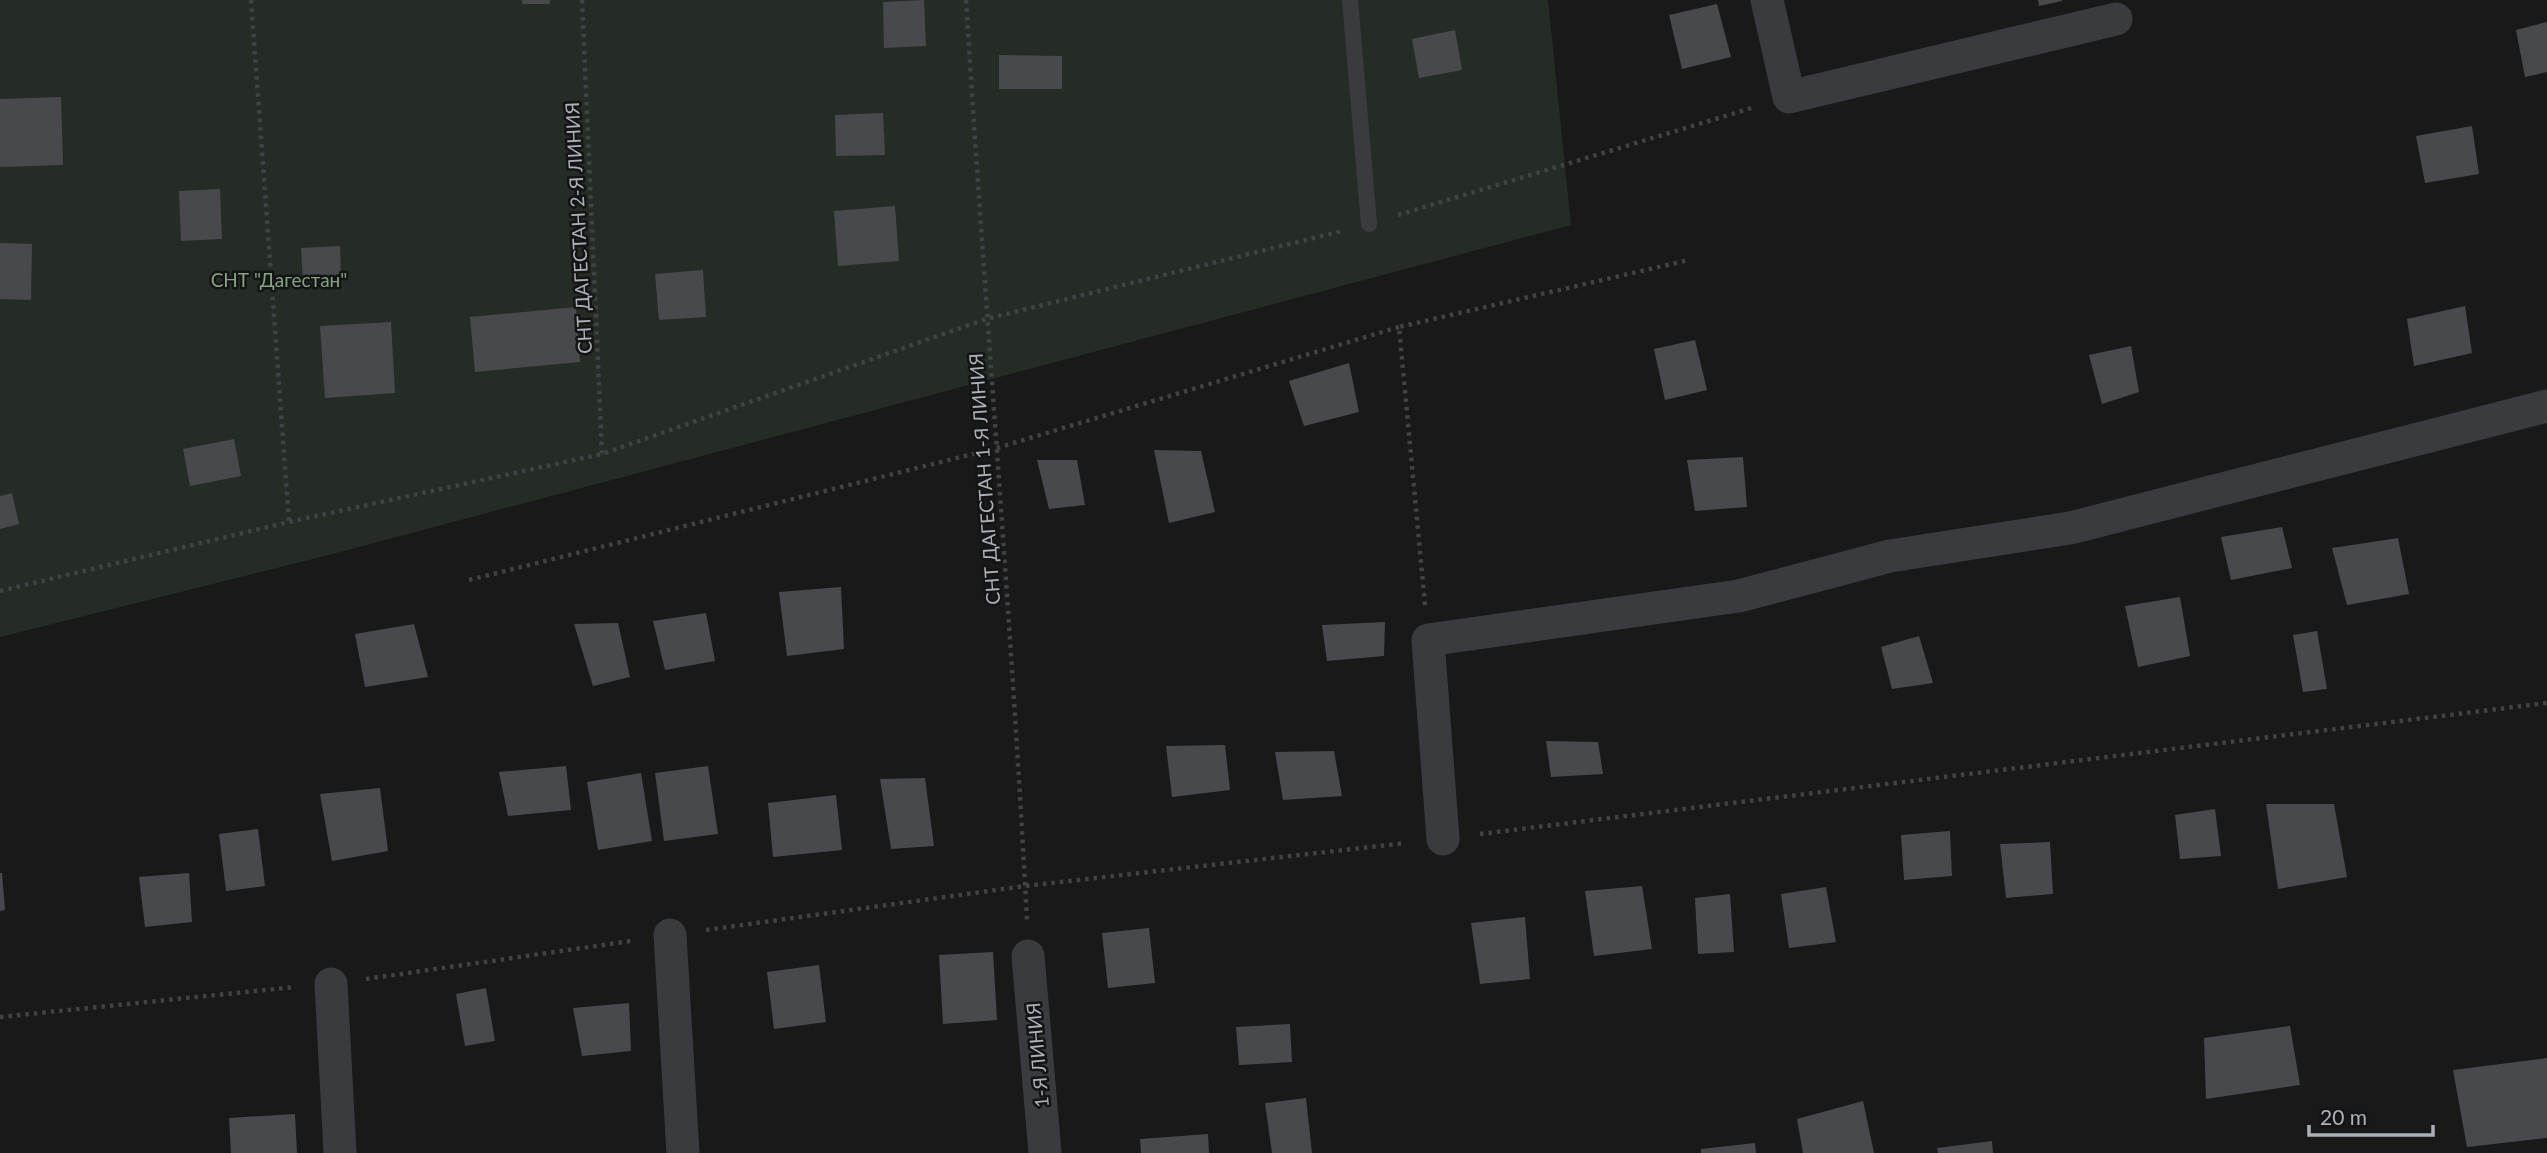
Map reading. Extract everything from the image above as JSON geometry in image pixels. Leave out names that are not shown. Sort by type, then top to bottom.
[{"type":"street","points":[[1767,0],[1789,97],[2116,19]]},
{"type":"street","points":[[1443,839],[1428,640],[1739,596],[1890,556],[2070,528],[2547,406]]},
{"type":"street","points":[[670,935],[684,1153]]},
{"type":"street","name":"1-Я ЛИНИЯ","points":[[1028,956],[1045,1153]]},
{"type":"street","points":[[331,984],[340,1153]]},
{"type":"lane","points":[[1350,0],[1369,224]]},
{"type":"path","points":[[251,0],[289,522]]},
{"type":"path","name":"СНТ ДАГЕСТАН 2-Я ЛИНИЯ","points":[[582,0],[602,454]]},
{"type":"path","name":"СНТ ДАГЕСТАН 1-Я ЛИНИЯ","points":[[965,0],[997,447],[1028,956]]},
{"type":"path","points":[[0,591],[289,522],[602,454],[986,318],[1369,224],[1789,97]]},
{"type":"path","points":[[469,580],[997,447],[1399,327],[1689,260]]},
{"type":"path","points":[[1399,327],[1428,640]]},
{"type":"path","points":[[0,1017],[331,984],[1025,886],[1443,839],[2547,703]]},
{"type":"green space","name":"СНТ \"Дагестан\"","points":[[0,0],[1548,0],[1571,225],[325,556],[0,637]]},
{"type":"building","points":[[522,0],[550,0],[550,4],[522,4]]},
{"type":"building","points":[[924,0],[926,46],[884,48],[883,2]]},
{"type":"building","points":[[2038,0],[2062,0],[2062,1],[2039,6]]},
{"type":"building","points":[[1717,4],[1731,57],[1682,69],[1669,15]]},
{"type":"building","points":[[2547,22],[2547,72],[2525,77],[2516,30]]},
{"type":"building","points":[[1455,30],[1462,70],[1419,78],[1412,39]]},
{"type":"building","points":[[999,55],[1062,56],[1062,89],[999,89]]},
{"type":"building","points":[[61,97],[63,165],[0,167],[0,99]]},
{"type":"building","points":[[883,113],[885,155],[836,156],[835,115]]},
{"type":"building","points":[[2472,126],[2479,174],[2425,183],[2416,136]]},
{"type":"building","points":[[220,189],[222,239],[181,241],[179,191]]},
{"type":"building","points":[[895,206],[899,261],[838,266],[834,211]]},
{"type":"building","points":[[0,243],[32,244],[31,300],[0,299]]},
{"type":"building","points":[[340,246],[341,280],[303,281],[301,248]]},
{"type":"building","points":[[703,270],[706,317],[659,320],[655,274]]},
{"type":"building","points":[[2465,306],[2472,353],[2414,366],[2407,319]]},
{"type":"building","points":[[576,307],[580,362],[475,372],[470,317]]},
{"type":"building","points":[[391,322],[395,393],[325,398],[320,326]]},
{"type":"building","points":[[1695,340],[1707,390],[1665,400],[1654,349]]},
{"type":"building","points":[[2131,346],[2139,392],[2102,404],[2089,355]]},
{"type":"building","points":[[1349,363],[1359,412],[1304,426],[1289,381]]},
{"type":"building","points":[[234,439],[241,476],[190,486],[183,449]]},
{"type":"building","points":[[1154,450],[1201,451],[1215,512],[1169,523]]},
{"type":"building","points":[[1743,457],[1747,507],[1695,511],[1687,460]]},
{"type":"building","points":[[1037,460],[1077,460],[1085,505],[1049,509]]},
{"type":"building","points":[[12,493],[19,524],[0,529],[0,496]]},
{"type":"building","points":[[2282,527],[2292,568],[2231,580],[2221,537]]},
{"type":"building","points":[[2398,538],[2409,594],[2347,605],[2332,548]]},
{"type":"building","points":[[841,587],[844,649],[787,656],[779,592]]},
{"type":"building","points":[[2180,597],[2190,656],[2138,667],[2125,606]]},
{"type":"building","points":[[706,613],[715,661],[665,670],[653,621]]},
{"type":"building","points":[[1385,622],[1384,656],[1327,661],[1322,625]]},
{"type":"building","points":[[618,623],[630,677],[593,686],[574,624]]},
{"type":"building","points":[[414,624],[428,677],[365,687],[355,634]]},
{"type":"building","points":[[2317,631],[2327,689],[2303,692],[2293,635]]},
{"type":"building","points":[[1919,636],[1933,683],[1892,689],[1881,647]]},
{"type":"building","points":[[1546,741],[1598,742],[1603,774],[1551,777]]},
{"type":"building","points":[[1225,745],[1230,790],[1172,797],[1166,746]]},
{"type":"building","points":[[1334,751],[1342,796],[1283,800],[1275,752]]},
{"type":"building","points":[[566,766],[571,810],[508,816],[499,772]]},
{"type":"building","points":[[708,766],[718,834],[664,841],[655,773]]},
{"type":"building","points":[[641,773],[652,841],[598,850],[587,782]]},
{"type":"building","points":[[925,778],[934,846],[891,849],[880,779]]},
{"type":"building","points":[[380,788],[388,851],[332,861],[320,794]]},
{"type":"building","points":[[836,795],[842,850],[773,857],[768,803]]},
{"type":"building","points":[[2266,804],[2334,804],[2347,877],[2278,889]]},
{"type":"building","points":[[2215,809],[2221,856],[2180,859],[2175,815]]},
{"type":"building","points":[[258,829],[265,886],[226,891],[219,834]]},
{"type":"building","points":[[1950,831],[1952,876],[1904,880],[1901,835]]},
{"type":"building","points":[[2050,842],[2053,894],[2006,898],[2000,844]]},
{"type":"building","points":[[0,873],[5,910],[0,911]]},
{"type":"building","points":[[189,873],[192,922],[145,927],[139,877]]},
{"type":"building","points":[[1642,886],[1652,949],[1594,956],[1585,891]]},
{"type":"building","points":[[1826,887],[1836,942],[1789,948],[1781,894]]},
{"type":"building","points":[[1730,894],[1734,952],[1698,954],[1695,898]]},
{"type":"building","points":[[1525,917],[1530,979],[1480,984],[1471,923]]},
{"type":"building","points":[[1149,928],[1155,983],[1108,988],[1102,933]]},
{"type":"building","points":[[993,952],[997,1020],[943,1024],[939,955]]},
{"type":"building","points":[[819,965],[826,1022],[774,1029],[767,972]]},
{"type":"building","points":[[486,988],[495,1041],[465,1046],[456,994]]},
{"type":"building","points":[[629,1003],[631,1051],[582,1056],[573,1008]]},
{"type":"building","points":[[1290,1024],[1292,1062],[1239,1065],[1236,1027]]},
{"type":"building","points":[[2290,1026],[2300,1085],[2206,1099],[2204,1038]]},
{"type":"building","points":[[2547,1058],[2547,1138],[2467,1147],[2453,1070]]},
{"type":"building","points":[[1306,1098],[1312,1153],[1272,1153],[1265,1103]]},
{"type":"building","points":[[1863,1101],[1874,1153],[1803,1153],[1797,1119]]},
{"type":"building","points":[[295,1114],[297,1153],[231,1153],[229,1118]]},
{"type":"building","points":[[1208,1134],[1209,1153],[1141,1153],[1140,1139]]},
{"type":"building","points":[[1992,1141],[1993,1153],[1938,1153],[1937,1148]]},
{"type":"building","points":[[1755,1143],[1756,1153],[1701,1153],[1701,1149]]}]
